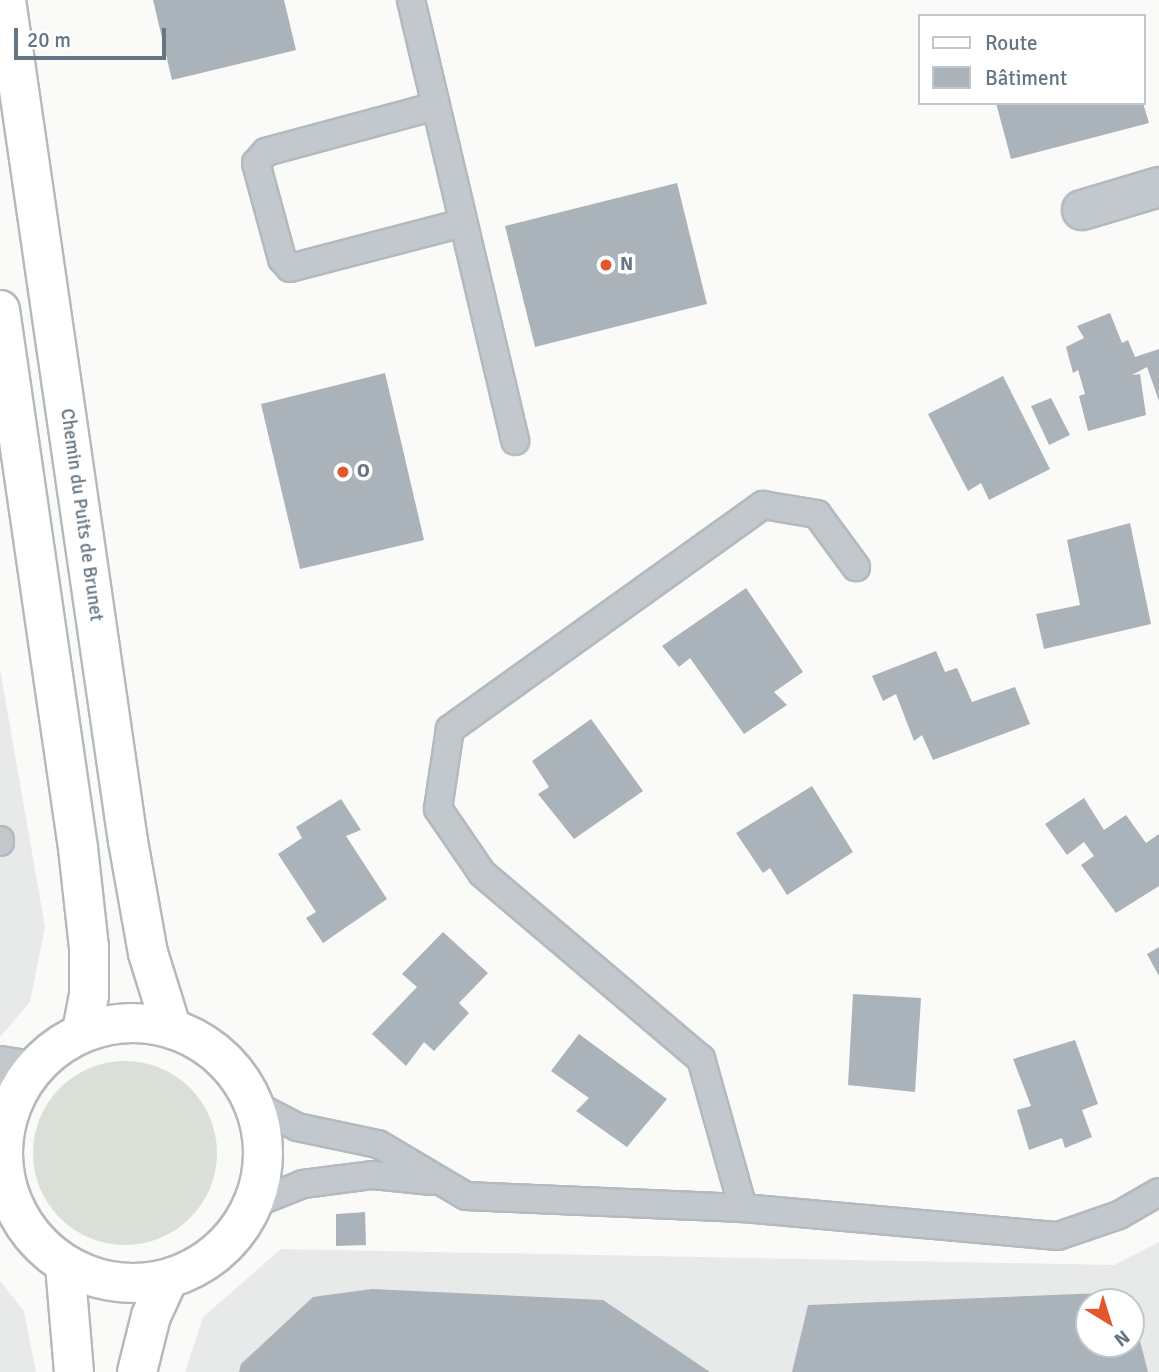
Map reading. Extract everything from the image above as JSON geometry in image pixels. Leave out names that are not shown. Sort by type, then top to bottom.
[{"type":"street","name":"Chemin du Puits de Brunet","points":[[6,0],[128,841],[148,953],[171,1027]]},
{"type":"street","points":[[1082,210],[1159,187]]},
{"type":"street","points":[[0,310],[80,873],[89,959],[89,995],[82,1032]]},
{"type":"street","points":[[142,1022],[171,1027],[198,1039],[222,1056],[241,1079],[255,1105],[263,1137],[262,1171],[253,1204],[232,1237],[204,1263],[168,1279],[132,1284],[97,1279],[65,1265],[39,1245],[20,1220],[4,1187],[2,1159],[5,1128],[14,1098],[15,1069],[82,1032],[111,1024],[142,1022]]},
{"type":"street","points":[[65,1265],[74,1372]]},
{"type":"street","points":[[137,1372],[152,1316],[168,1279]]},
{"type":"lane","points":[[411,0],[515,441]]},
{"type":"lane","points":[[436,106],[266,152],[256,163],[282,259],[290,268],[463,223]]},
{"type":"lane","points":[[743,1208],[701,1059],[482,873],[438,809],[450,729],[763,505],[817,514],[856,567]]},
{"type":"lane","points":[[255,1105],[298,1127],[378,1144],[438,1182],[466,1196],[743,1208],[1058,1236],[1119,1215],[1159,1192]]},
{"type":"lane","points":[[253,1204],[303,1184],[373,1175],[438,1182]]},
{"type":"shaded area","points":[[0,669],[45,927],[30,1002],[0,1037]]},
{"type":"shaded area","points":[[125,1061],[160,1068],[190,1088],[210,1118],[217,1153],[210,1188],[190,1218],[160,1238],[125,1245],[90,1238],[60,1218],[40,1188],[33,1153],[40,1118],[60,1088],[90,1068]]},
{"type":"shaded area","points":[[1159,1242],[1159,1372],[185,1372],[203,1317],[281,1249],[1114,1265]]},
{"type":"shaded area","points":[[0,1281],[24,1311],[36,1372],[0,1372]]},
{"type":"building","points":[[153,0],[284,0],[296,50],[172,80]]},
{"type":"building","points":[[997,105],[1144,105],[1149,123],[1011,159]]},
{"type":"building","name":"N","points":[[677,183],[707,304],[535,347],[505,226]]},
{"type":"building","points":[[1110,313],[1122,343],[1128,340],[1135,357],[1159,349],[1159,401],[1147,367],[1132,375],[1140,374],[1146,415],[1088,431],[1079,396],[1085,394],[1078,370],[1073,373],[1066,347],[1084,338],[1077,326]]},
{"type":"building","name":"O","points":[[385,373],[424,540],[300,569],[261,404]]},
{"type":"building","points":[[1003,376],[1050,469],[989,500],[981,483],[968,491],[928,414]]},
{"type":"building","points":[[1051,398],[1070,435],[1049,445],[1031,406]]},
{"type":"building","points":[[1130,523],[1151,624],[1044,649],[1036,614],[1080,605],[1067,540]]},
{"type":"building","points":[[746,588],[803,672],[774,692],[787,705],[744,734],[690,658],[679,667],[662,646]]},
{"type":"building","points":[[936,651],[945,672],[957,668],[972,702],[1015,687],[1030,724],[933,760],[922,735],[914,741],[896,694],[883,701],[872,676]]},
{"type":"building","points":[[591,719],[643,791],[574,839],[538,794],[549,787],[532,761]]},
{"type":"building","points":[[812,786],[853,852],[787,895],[770,868],[763,873],[736,833]]},
{"type":"building","points":[[1084,798],[1104,830],[1126,815],[1146,843],[1159,834],[1159,886],[1116,913],[1081,865],[1094,856],[1084,842],[1067,855],[1045,824]]},
{"type":"building","points":[[341,799],[361,830],[346,836],[387,899],[323,943],[306,918],[316,912],[278,854],[302,838],[296,827]]},
{"type":"building","points":[[443,932],[488,973],[459,1003],[469,1013],[434,1051],[424,1042],[406,1066],[372,1034],[417,987],[402,974]]},
{"type":"building","points":[[1159,947],[1159,976],[1147,954]]},
{"type":"building","points":[[853,994],[921,998],[915,1092],[848,1085]]},
{"type":"building","points":[[579,1034],[667,1099],[627,1147],[576,1111],[589,1098],[551,1071]]},
{"type":"building","points":[[1075,1040],[1098,1104],[1082,1110],[1092,1137],[1065,1148],[1062,1138],[1029,1150],[1017,1110],[1031,1106],[1013,1059]]},
{"type":"building","points":[[365,1212],[366,1245],[336,1246],[336,1214]]},
{"type":"building","points":[[372,1289],[603,1300],[710,1372],[239,1372],[241,1364],[313,1297]]},
{"type":"building","points":[[1075,1294],[1075,1358],[1144,1358],[1148,1372],[792,1372],[808,1305]]},
{"type":"place","name":"N","points":[[606,265]]},
{"type":"place","name":"O","points":[[343,472]]}]
